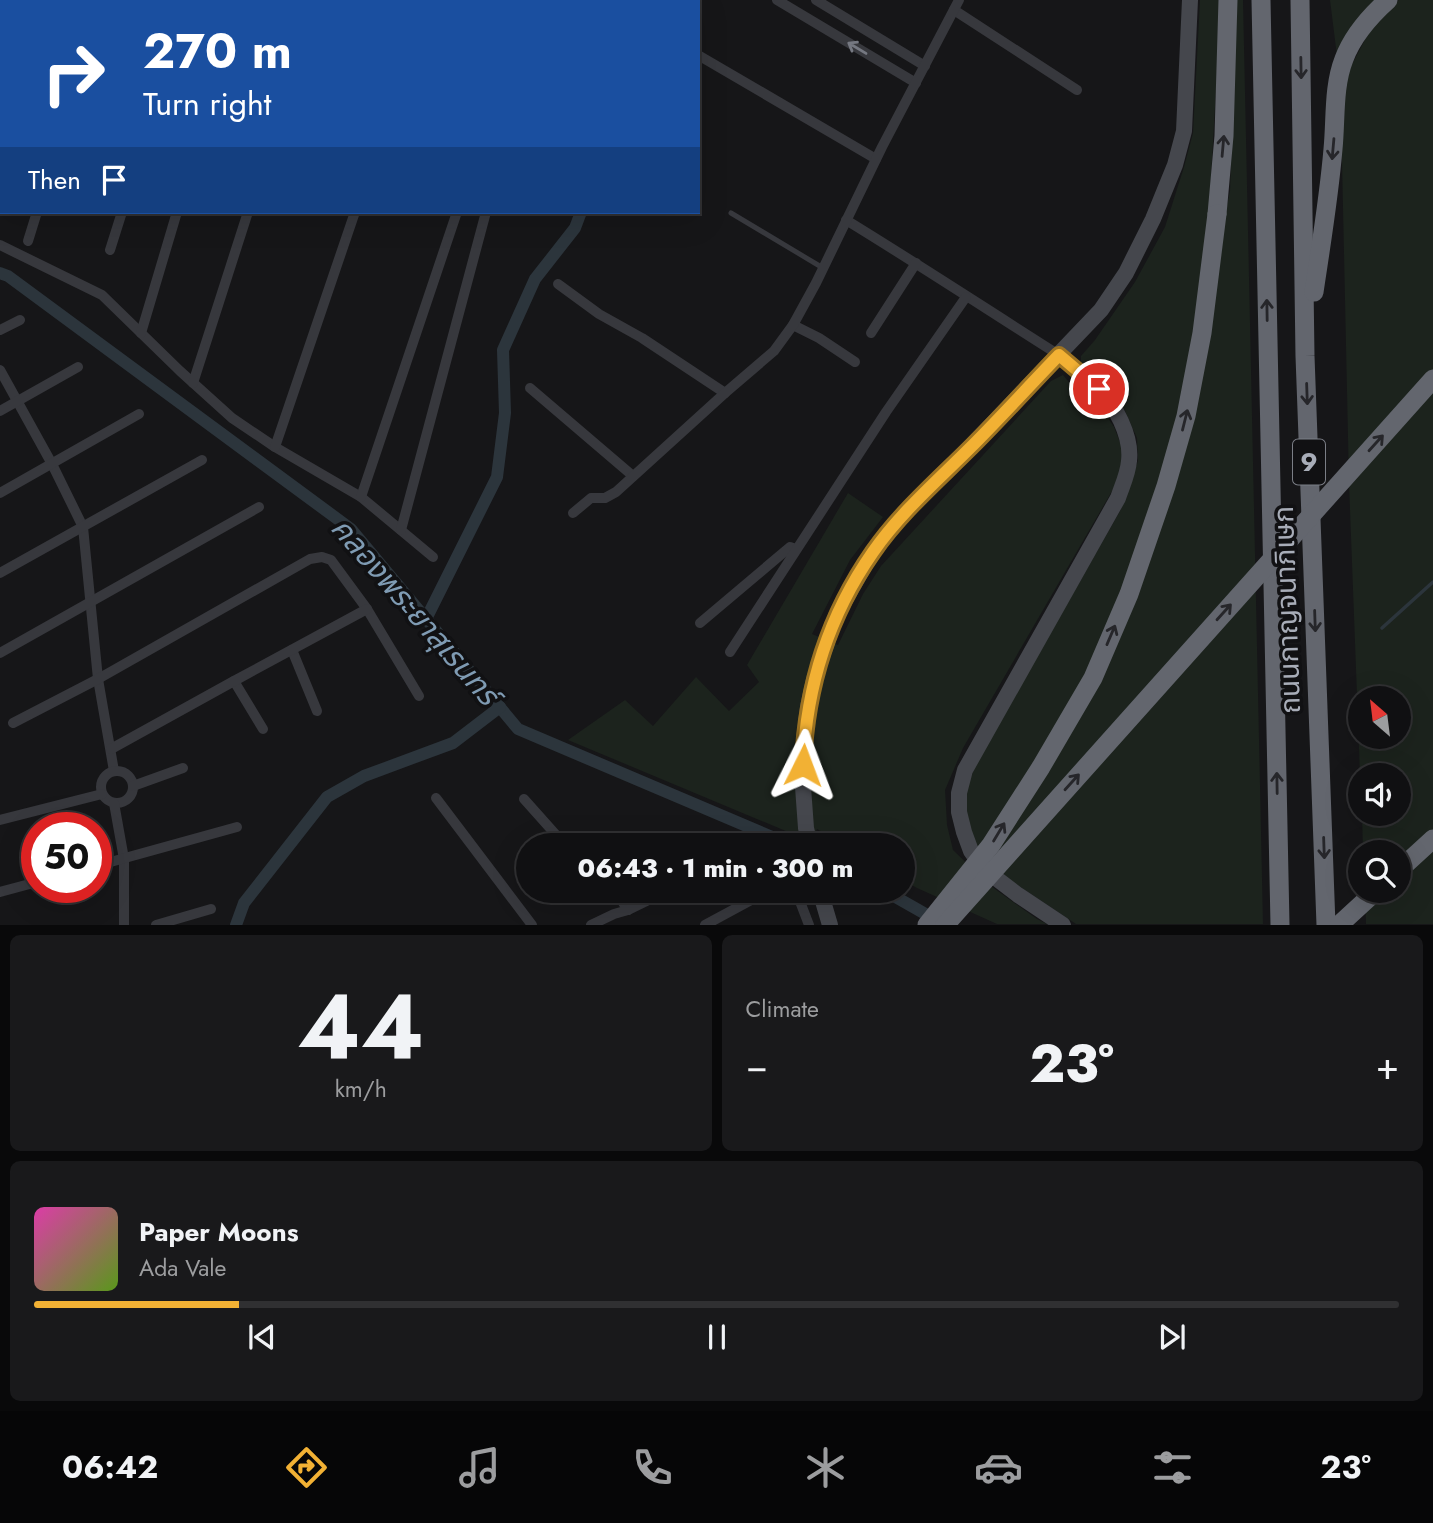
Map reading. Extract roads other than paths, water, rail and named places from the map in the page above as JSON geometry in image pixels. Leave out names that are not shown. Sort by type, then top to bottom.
[{"type":"highway","points":[[927,925],[991,845],[1093,678],[1129,594],[1158,509],[1186,416],[1202,333],[1224,136],[1228,0]]},
{"type":"highway","name":"ถนนกาญจนาภิเษก","points":[[1261,0],[1280,925]]},
{"type":"highway","name":"ถนนกาญจนาภิเษก","points":[[1300,0],[1305,356],[1326,925]]},
{"type":"highway","points":[[1305,356],[1333,151],[1337,82],[1344,58],[1357,35],[1368,18],[1388,0]]},
{"type":"highway","points":[[945,925],[1433,379]]},
{"type":"highway","points":[[1411,859],[1433,839]]},
{"type":"highway","points":[[1339,925],[1363,903]]},
{"type":"main road","points":[[808,833],[804,812],[804,740],[811,694],[836,615],[873,551],[899,519],[1101,310],[1126,273],[1153,219],[1175,165],[1184,131],[1190,0]]},
{"type":"main road","points":[[1059,355],[1099,389],[1119,417],[1125,429],[1130,459],[1118,498],[965,770],[959,793],[958,812],[971,851],[984,869],[1063,925]]},
{"type":"main road","points":[[824,903],[830,925]]},
{"type":"street","points":[[777,0],[916,83]]},
{"type":"street","points":[[817,0],[925,66]]},
{"type":"street","points":[[573,513],[591,498],[605,498],[616,492],[774,351],[793,325],[816,283],[876,159],[957,3],[1077,90]]},
{"type":"street","points":[[700,55],[876,159]]},
{"type":"street","points":[[28,241],[36,214]]},
{"type":"street","points":[[110,250],[121,214]]},
{"type":"street","points":[[141,333],[176,214]]},
{"type":"street","points":[[193,383],[247,214]]},
{"type":"street","points":[[275,447],[354,214]]},
{"type":"street","points":[[360,497],[456,214]]},
{"type":"street","points":[[401,530],[485,214]]},
{"type":"street","points":[[846,220],[1059,355]]},
{"type":"street","points":[[0,246],[102,295],[232,418],[360,497],[433,557]]},
{"type":"street","points":[[871,333],[916,263]]},
{"type":"street","points":[[558,284],[599,314],[642,338],[725,393]]},
{"type":"street","points":[[730,652],[791,559],[793,550],[881,408],[964,295]]},
{"type":"street","points":[[0,330],[20,320]]},
{"type":"street","points":[[793,325],[855,362]]},
{"type":"street","points":[[0,411],[78,367]]},
{"type":"street","points":[[0,370],[83,527],[98,678],[114,771]]},
{"type":"street","points":[[530,388],[634,475]]},
{"type":"street","points":[[0,493],[139,414]]},
{"type":"street","points":[[0,573],[202,460]]},
{"type":"street","points":[[0,653],[259,506]]},
{"type":"street","points":[[700,622],[793,550]]},
{"type":"street","points":[[13,723],[310,559],[322,556],[331,560],[367,609],[419,696]]},
{"type":"street","points":[[111,750],[367,609]]},
{"type":"street","points":[[292,650],[317,711]]},
{"type":"street","points":[[234,681],[263,729]]},
{"type":"street","points":[[133,786],[183,768]]},
{"type":"street","points":[[114,771],[127,774],[133,786],[129,798],[120,803],[107,800],[102,794],[101,782],[108,773],[114,771]]},
{"type":"street","points":[[0,820],[102,794]]},
{"type":"street","points":[[436,798],[532,925]]},
{"type":"street","points":[[524,799],[554,833]]},
{"type":"street","points":[[114,803],[124,859],[124,925]]},
{"type":"street","points":[[112,862],[237,827]]},
{"type":"street","points":[[0,892],[21,886]]},
{"type":"street","points":[[623,903],[628,910]]},
{"type":"street","points":[[591,925],[642,903]]},
{"type":"street","points":[[705,925],[746,903]]},
{"type":"street","points":[[801,903],[809,925]]},
{"type":"street","points":[[156,925],[211,909]]},
{"type":"lane","points":[[731,213],[823,268]]},
{"type":"waterway","points":[[426,619],[497,477],[505,413],[503,350],[535,279],[575,228],[580,214]]},
{"type":"waterway","name":"คลองพระยาสุเรนทร์","points":[[0,273],[8,276],[351,529],[518,729],[763,833]]},
{"type":"waterway","points":[[1382,628],[1433,582]]},
{"type":"waterway","points":[[236,925],[244,903],[327,797],[364,776],[453,743],[500,707]]},
{"type":"waterway","name":"คลองพระยาสุเรนทร์","points":[[906,903],[936,920]]}]
